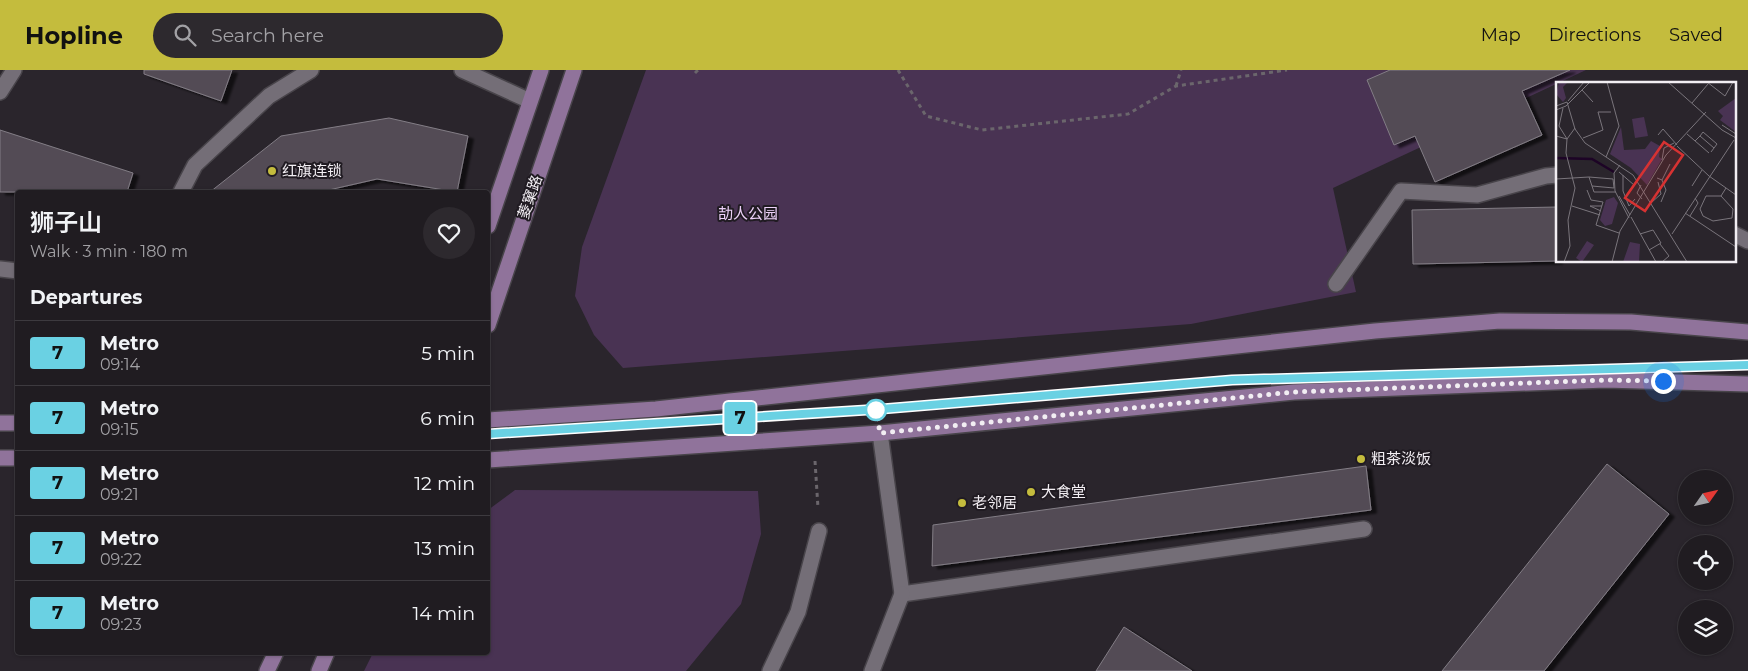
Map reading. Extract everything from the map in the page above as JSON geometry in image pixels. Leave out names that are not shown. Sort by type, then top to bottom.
[{"type":"street","points":[[0,92],[14,70]]},
{"type":"street","points":[[182,190],[195,165],[262,102],[311,70]]},
{"type":"street","points":[[462,70],[530,101]]},
{"type":"street","name":"菱窠路","points":[[491,205],[541,70]]},
{"type":"street","name":"菱窠路","points":[[490,319],[574,70]]},
{"type":"street","points":[[1336,284],[1401,191],[1477,195],[1551,175]]},
{"type":"street","points":[[1736,235],[1748,241]]},
{"type":"street","points":[[0,269],[15,271]]},
{"type":"street","points":[[490,420],[656,409],[1375,331],[1500,321],[1631,322],[1748,332]]},
{"type":"street","points":[[490,460],[880,433],[1294,392],[1605,380],[1748,384]]},
{"type":"street","points":[[0,423],[15,423]]},
{"type":"street","points":[[872,671],[902,594],[880,433]]},
{"type":"street","points":[[0,458],[15,458]]},
{"type":"street","points":[[902,594],[1364,529]]},
{"type":"street","points":[[770,671],[798,612],[819,531]]},
{"type":"street","points":[[267,671],[275,655]]},
{"type":"street","points":[[319,671],[326,655]]},
{"type":"path","points":[[898,70],[926,116],[982,130],[1128,114],[1176,86],[1287,70]]},
{"type":"path","points":[[1176,86],[1181,70]]},
{"type":"path","points":[[814,437],[819,531]]},
{"type":"green space","name":"劼人公园","points":[[646,70],[1586,70],[1560,82],[1556,82],[1556,84],[1333,188],[1356,292],[1191,324],[623,368],[594,335],[575,296],[582,247]]},
{"type":"green space","points":[[515,490],[758,491],[761,534],[741,604],[686,671],[364,671],[372,655],[490,655],[490,509]]},
{"type":"building","points":[[144,70],[232,70],[221,101],[144,74]]},
{"type":"building","points":[[1390,70],[1570,70],[1522,91],[1542,135],[1435,182],[1415,136],[1394,145],[1367,80]]},
{"type":"building","points":[[389,118],[468,136],[457,190],[445,190],[377,179],[329,190],[213,190],[281,136]]},
{"type":"building","points":[[0,130],[133,173],[128,190],[15,190],[15,192],[0,192]]},
{"type":"building","points":[[1556,207],[1556,261],[1413,264],[1412,210]]},
{"type":"building","points":[[1607,464],[1669,514],[1544,671],[1442,671]]},
{"type":"building","points":[[1366,466],[1371,510],[932,566],[933,525]]},
{"type":"building","points":[[1124,627],[1192,671],[1096,671]]},
{"type":"metro line","name":"7","points":[[490,434],[882,409],[1232,380],[1748,365]]},
{"type":"place","name":"红旗连锁","points":[[272,171]]},
{"type":"place","name":"粗茶淡饭","points":[[1361,459]]},
{"type":"place","name":"大食堂","points":[[1031,492]]},
{"type":"place","name":"老邻居","points":[[962,503]]},
{"type":"route","points":[[876,410],[880,433],[1294,392],[1605,380],[1663,381]]}]
